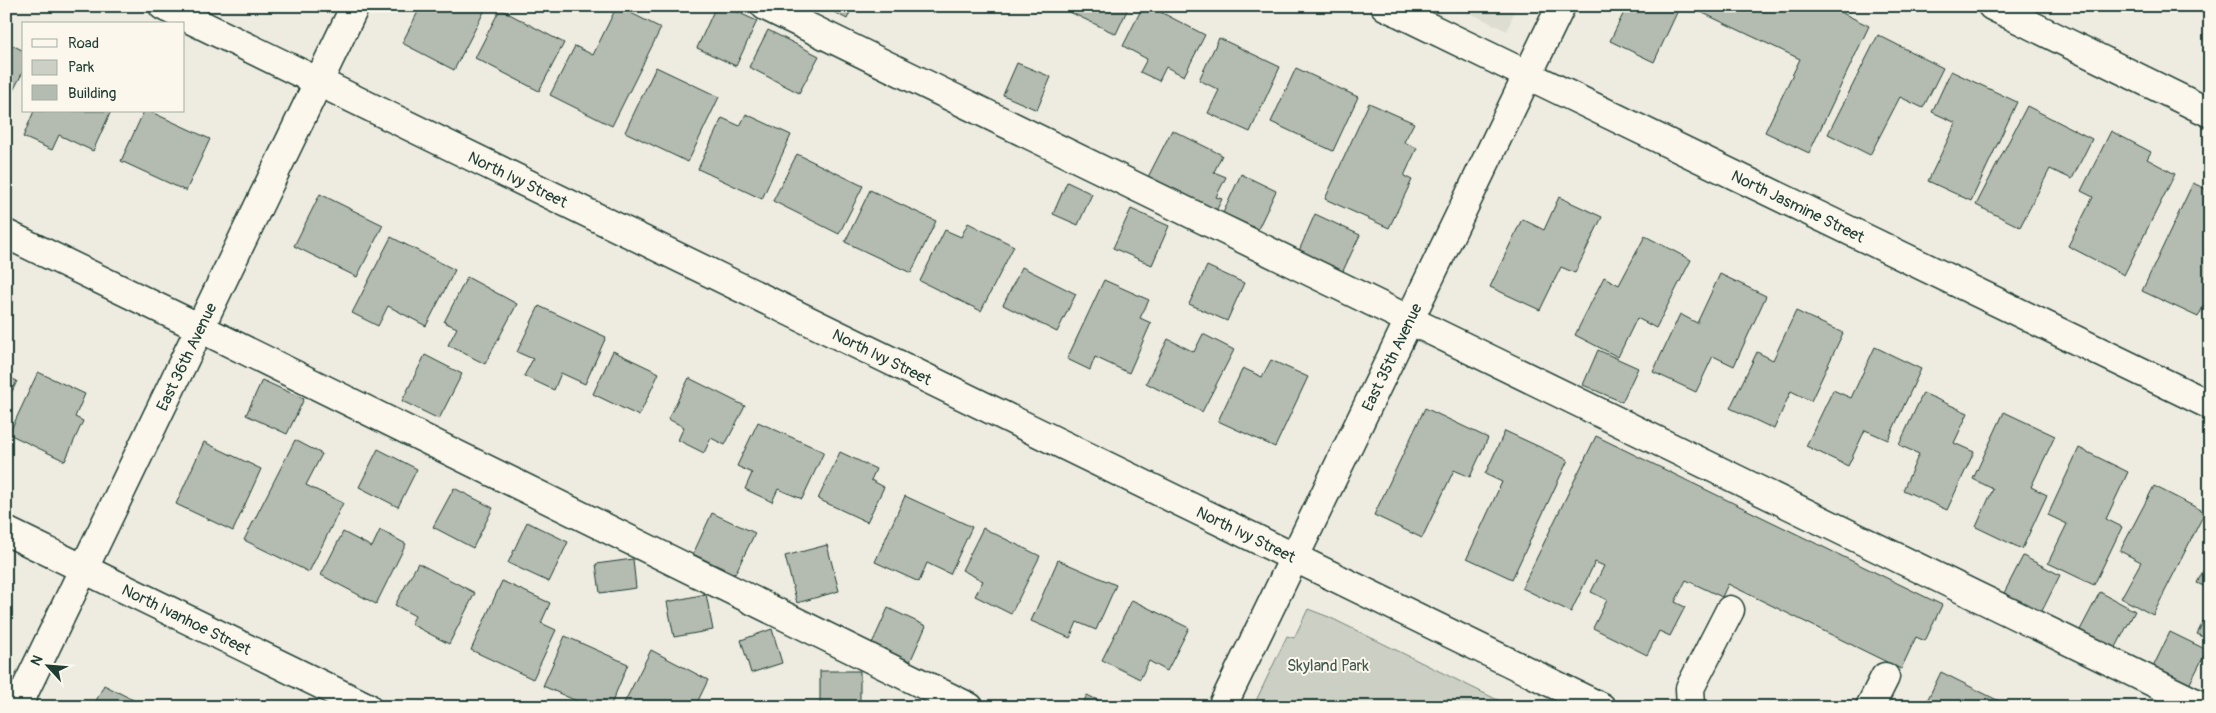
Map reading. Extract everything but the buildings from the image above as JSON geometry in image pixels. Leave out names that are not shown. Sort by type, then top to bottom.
[{"type":"street","name":"North Ivy Street","points":[[163,6],[1601,707]]},
{"type":"street","name":"East 36th Avenue","points":[[17,707],[355,6]]},
{"type":"street","points":[[765,6],[2204,707]]},
{"type":"street","name":"North Jasmine Street","points":[[1385,6],[2210,405]]},
{"type":"street","name":"East 35th Avenue","points":[[1222,707],[1561,6]]},
{"type":"street","points":[[1992,6],[2210,113]]},
{"type":"street","points":[[6,234],[969,707]]},
{"type":"street","name":"North Ivanhoe Street","points":[[6,531],[367,707]]},
{"type":"street","points":[[1691,707],[1690,688],[1730,610]]},
{"type":"street","points":[[1870,707],[1885,677]]},
{"type":"shaded area","points":[[1456,6],[1516,6],[1507,31]]},
{"type":"green space","name":"Skyland Park","points":[[1308,609],[1329,617],[1512,707],[1253,707],[1287,636],[1294,638]]}]
